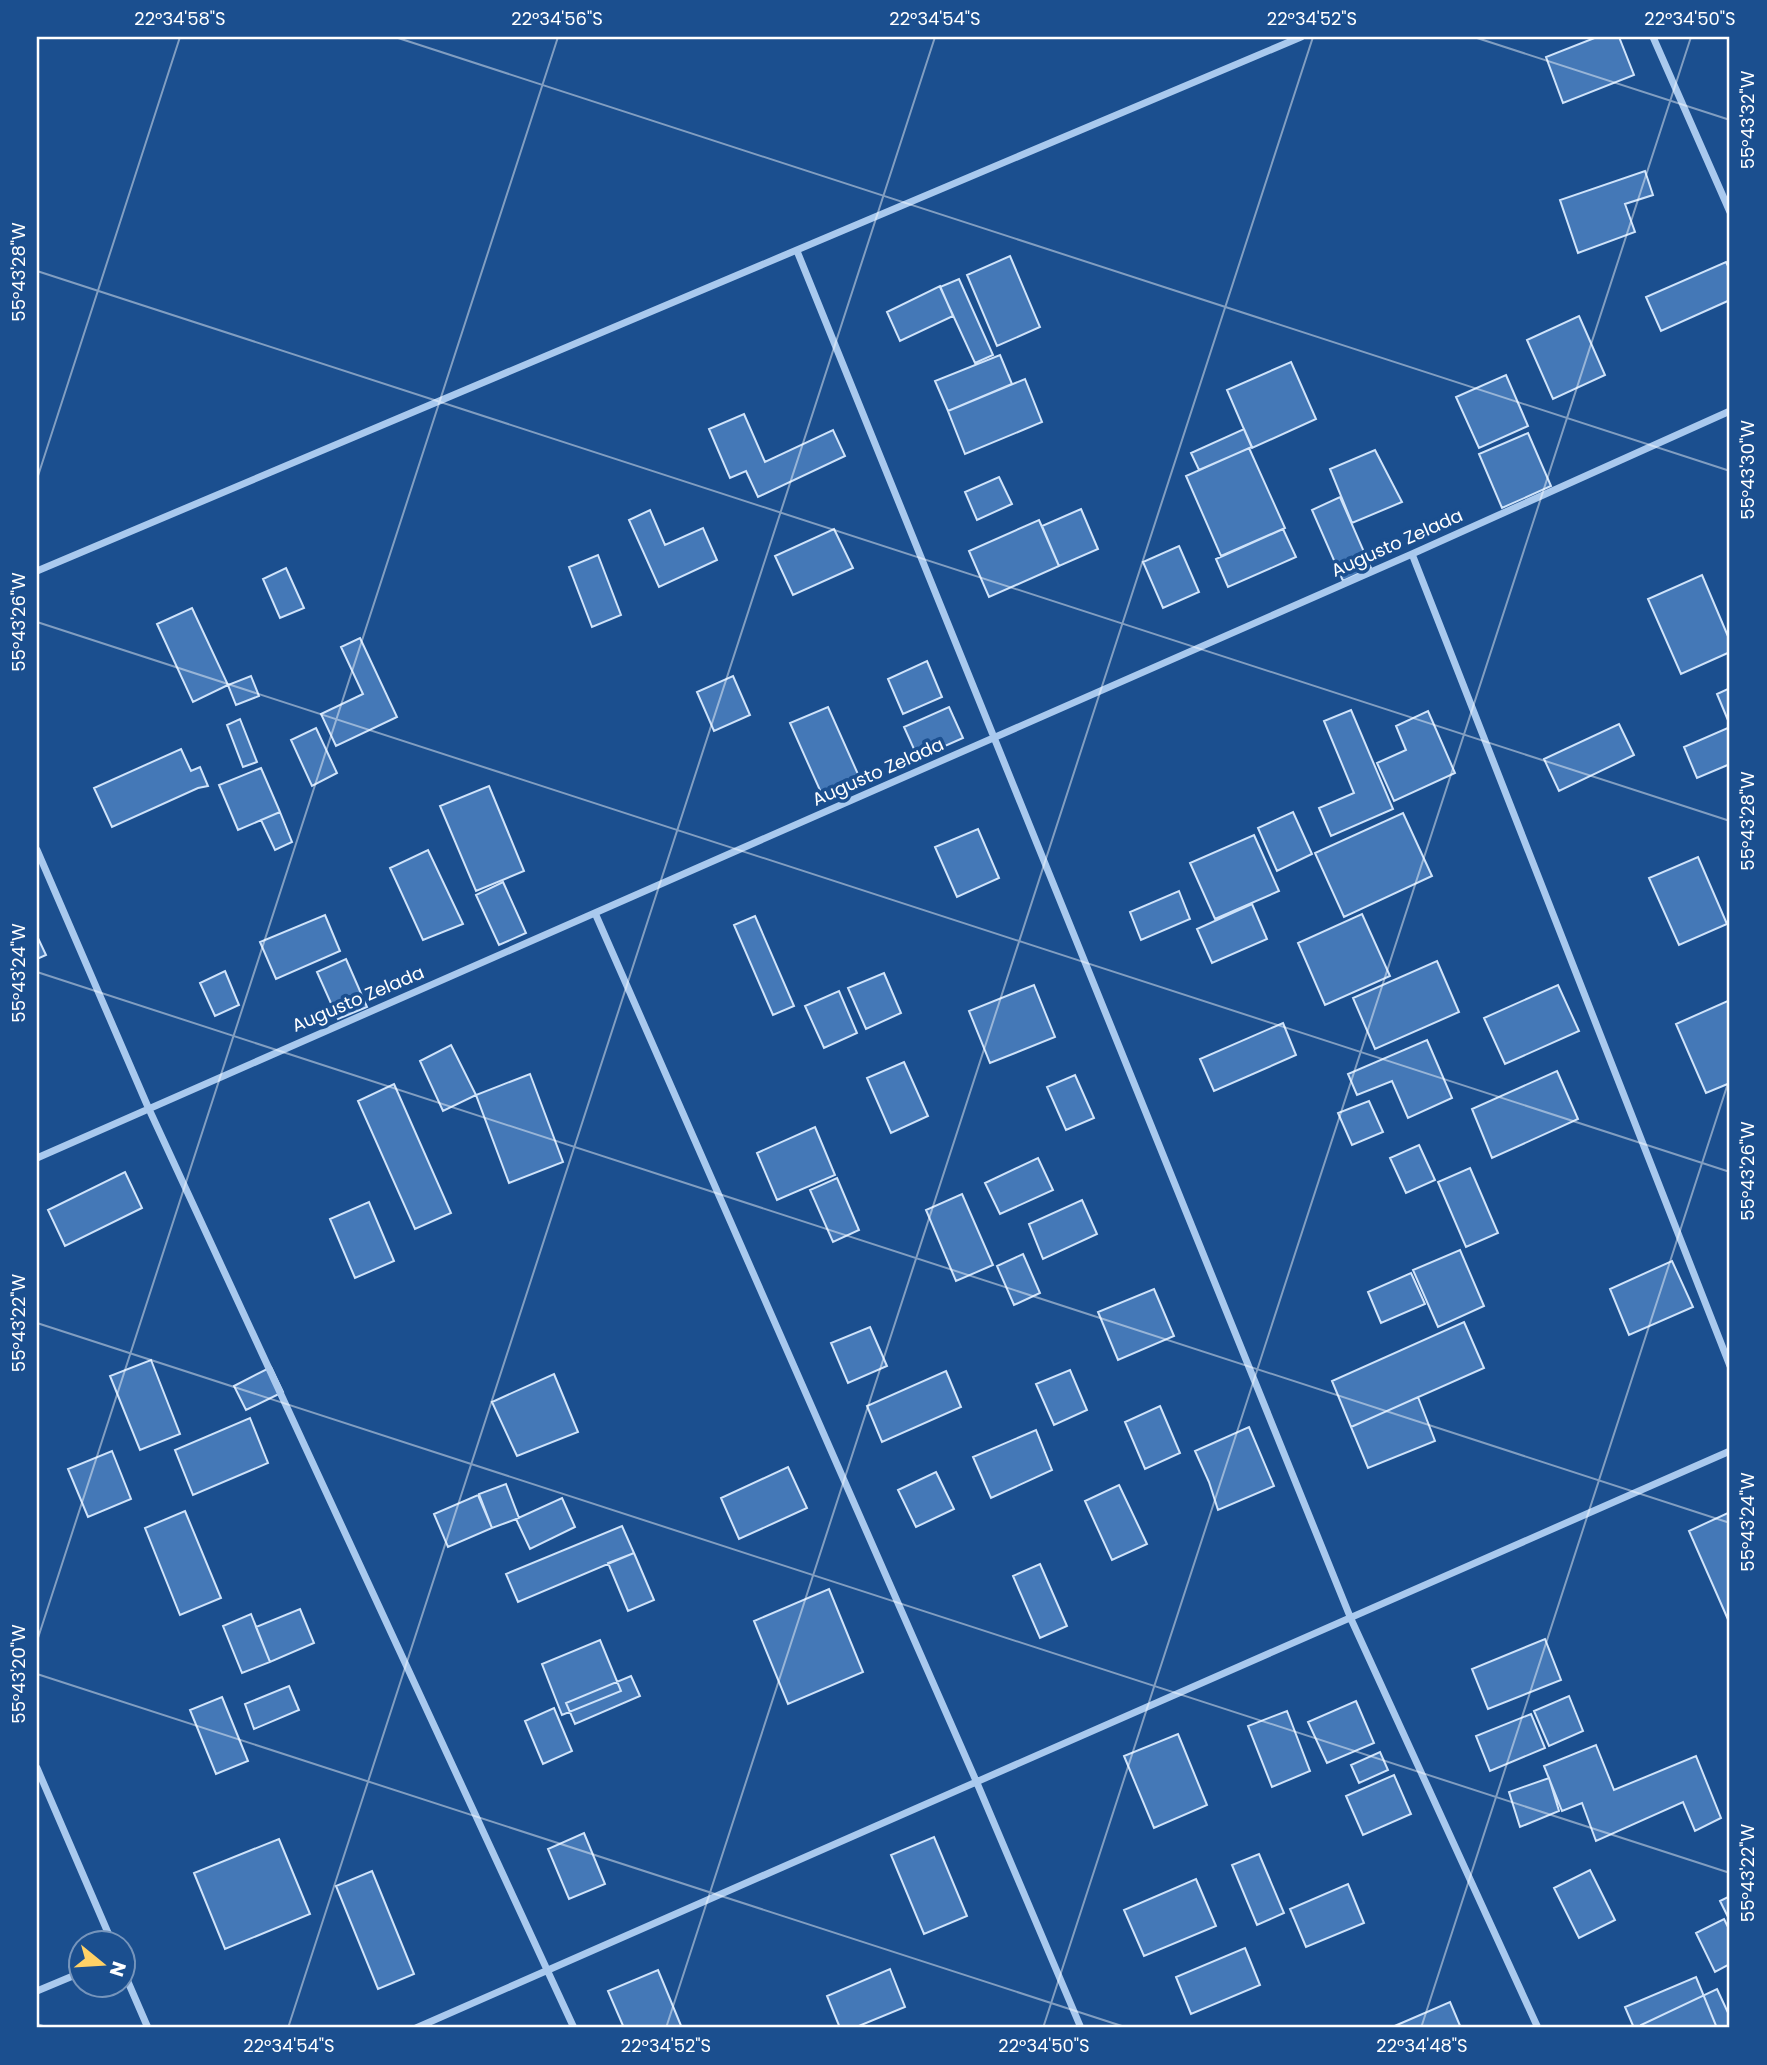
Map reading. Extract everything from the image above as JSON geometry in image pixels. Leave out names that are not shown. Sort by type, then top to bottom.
[{"type":"street","points":[[37,571],[1301,37]]},
{"type":"street","points":[[1653,37],[1730,212]]},
{"type":"street","points":[[797,251],[1351,1619],[1538,2028]]},
{"type":"street","name":"Augusto Zelada","points":[[37,1158],[1412,554],[1730,411]]},
{"type":"street","points":[[1412,554],[1730,1366]]},
{"type":"street","points":[[37,850],[148,1107],[574,2028]]},
{"type":"street","points":[[595,913],[1082,2028]]},
{"type":"street","points":[[415,2028],[1730,1451]]},
{"type":"street","points":[[37,1768],[105,1928]]},
{"type":"street","points":[[37,1991],[66,1979]]},
{"type":"street","points":[[135,1998],[148,2028]]},
{"type":"building","points":[[1597,37],[1619,37],[1634,75],[1563,103],[1546,57]]},
{"type":"building","points":[[1645,171],[1653,195],[1625,204],[1635,232],[1578,253],[1560,200]]},
{"type":"building","points":[[1010,256],[1040,327],[997,346],[967,275]]},
{"type":"building","points":[[1726,262],[1730,270],[1730,300],[1661,331],[1646,297]]},
{"type":"building","points":[[959,279],[993,355],[975,363],[940,287]]},
{"type":"building","points":[[940,286],[953,316],[900,341],[887,312]]},
{"type":"building","points":[[1579,316],[1605,375],[1553,399],[1527,340]]},
{"type":"building","points":[[1000,355],[1012,384],[948,411],[935,381]]},
{"type":"building","points":[[1291,362],[1316,419],[1252,448],[1227,390]]},
{"type":"building","points":[[1506,375],[1528,426],[1479,448],[1456,397]]},
{"type":"building","points":[[1025,379],[1042,422],[965,454],[948,411]]},
{"type":"building","points":[[744,414],[765,462],[833,430],[845,456],[758,497],[746,471],[730,478],[709,429]]},
{"type":"building","points":[[1244,429],[1252,447],[1199,470],[1191,453]]},
{"type":"building","points":[[1528,433],[1551,486],[1502,508],[1479,454]]},
{"type":"building","points":[[1249,448],[1285,528],[1221,556],[1186,476]]},
{"type":"building","points":[[1375,450],[1402,502],[1352,523],[1330,469]]},
{"type":"building","points":[[999,477],[1012,504],[977,520],[965,492]]},
{"type":"building","points":[[1340,497],[1371,568],[1343,581],[1312,510]]},
{"type":"building","points":[[1081,509],[1098,549],[1059,566],[1042,526]]},
{"type":"building","points":[[650,510],[665,545],[703,528],[717,560],[659,587],[629,520]]},
{"type":"building","points":[[1039,520],[1059,566],[989,597],[969,551]]},
{"type":"building","points":[[834,529],[853,568],[793,595],[775,556]]},
{"type":"building","points":[[1283,529],[1296,557],[1228,587],[1216,559]]},
{"type":"building","points":[[1179,546],[1199,592],[1163,608],[1143,562]]},
{"type":"building","points":[[598,555],[621,615],[592,627],[569,567]]},
{"type":"building","points":[[286,568],[304,608],[280,618],[263,579]]},
{"type":"building","points":[[1702,575],[1730,641],[1730,652],[1681,674],[1648,599]]},
{"type":"building","points":[[192,608],[228,685],[193,702],[157,624]]},
{"type":"building","points":[[360,638],[397,717],[336,746],[321,714],[363,694],[341,647]]},
{"type":"building","points":[[927,661],[942,697],[903,714],[888,679]]},
{"type":"building","points":[[251,676],[259,696],[236,705],[228,685]]},
{"type":"building","points":[[733,676],[750,715],[714,731],[697,692]]},
{"type":"building","points":[[1730,688],[1730,725],[1717,694]]},
{"type":"building","points":[[828,707],[861,781],[823,797],[790,723]]},
{"type":"building","points":[[949,707],[963,738],[918,758],[904,727]]},
{"type":"building","points":[[1351,710],[1393,809],[1331,836],[1319,808],[1354,793],[1324,721]]},
{"type":"building","points":[[1428,711],[1455,773],[1394,801],[1377,763],[1406,750],[1396,726]]},
{"type":"building","points":[[240,719],[257,762],[243,767],[227,725]]},
{"type":"building","points":[[1619,724],[1634,755],[1559,791],[1544,759]]},
{"type":"building","points":[[1730,727],[1730,764],[1697,778],[1684,747]]},
{"type":"building","points":[[316,728],[337,773],[312,786],[291,740]]},
{"type":"building","points":[[181,749],[191,771],[200,767],[208,786],[112,827],[94,788]]},
{"type":"building","points":[[261,768],[280,812],[238,830],[219,785]]},
{"type":"building","points":[[489,786],[524,871],[476,891],[440,806]]},
{"type":"building","points":[[280,812],[292,842],[275,850],[261,820]]},
{"type":"building","points":[[1293,812],[1312,854],[1277,871],[1258,828]]},
{"type":"building","points":[[1403,813],[1432,876],[1344,917],[1315,853]]},
{"type":"building","points":[[978,829],[999,878],[957,897],[935,847]]},
{"type":"building","points":[[1254,835],[1279,891],[1215,919],[1190,863]]},
{"type":"building","points":[[428,850],[463,924],[423,940],[390,868]]},
{"type":"building","points":[[1698,857],[1727,924],[1679,945],[1649,878]]},
{"type":"building","points":[[503,882],[526,933],[499,945],[476,895]]},
{"type":"building","points":[[1179,891],[1190,919],[1141,940],[1130,912]]},
{"type":"building","points":[[1252,904],[1267,939],[1212,963],[1197,929]]},
{"type":"building","points":[[1362,914],[1390,976],[1325,1005],[1298,943]]},
{"type":"building","points":[[325,915],[340,951],[276,979],[260,942]]},
{"type":"building","points":[[755,916],[794,1006],[773,1015],[734,925]]},
{"type":"building","points":[[37,936],[46,955],[37,959]]},
{"type":"building","points":[[346,959],[367,1007],[338,1019],[317,972]]},
{"type":"building","points":[[1437,961],[1459,1012],[1375,1049],[1353,998]]},
{"type":"building","points":[[225,971],[239,1005],[215,1016],[200,983]]},
{"type":"building","points":[[884,973],[901,1013],[866,1029],[848,988]]},
{"type":"building","points":[[1034,985],[1055,1037],[990,1063],[969,1011]]},
{"type":"building","points":[[1558,985],[1579,1031],[1505,1064],[1484,1018]]},
{"type":"building","points":[[839,991],[857,1033],[824,1048],[805,1006]]},
{"type":"building","points":[[1730,1000],[1730,1083],[1706,1093],[1676,1024]]},
{"type":"building","points":[[1283,1023],[1296,1055],[1214,1091],[1200,1059]]},
{"type":"building","points":[[1427,1040],[1452,1098],[1408,1118],[1392,1081],[1357,1095],[1348,1074]]},
{"type":"building","points":[[451,1045],[476,1095],[443,1111],[420,1061]]},
{"type":"building","points":[[904,1062],[928,1116],[891,1133],[867,1078]]},
{"type":"building","points":[[1557,1071],[1578,1119],[1492,1158],[1472,1109]]},
{"type":"building","points":[[530,1074],[563,1162],[509,1183],[476,1095]]},
{"type":"building","points":[[1075,1075],[1094,1118],[1066,1130],[1047,1087]]},
{"type":"building","points":[[394,1084],[451,1213],[415,1229],[358,1101]]},
{"type":"building","points":[[1369,1101],[1383,1132],[1352,1145],[1338,1113]]},
{"type":"building","points":[[815,1127],[835,1175],[777,1200],[757,1153]]},
{"type":"building","points":[[1419,1145],[1435,1180],[1406,1193],[1390,1158]]},
{"type":"building","points":[[1038,1158],[1053,1190],[1000,1214],[985,1183]]},
{"type":"building","points":[[1470,1168],[1498,1233],[1466,1247],[1438,1182]]},
{"type":"building","points":[[125,1172],[142,1208],[65,1246],[48,1210]]},
{"type":"building","points":[[837,1178],[859,1230],[833,1242],[810,1190]]},
{"type":"building","points":[[962,1194],[993,1265],[956,1281],[926,1210]]},
{"type":"building","points":[[1082,1200],[1097,1234],[1043,1259],[1029,1224]]},
{"type":"building","points":[[369,1202],[394,1261],[355,1278],[330,1219]]},
{"type":"building","points":[[1460,1250],[1484,1306],[1438,1327],[1413,1270]]},
{"type":"building","points":[[1023,1254],[1040,1293],[1014,1305],[997,1266]]},
{"type":"building","points":[[1672,1261],[1693,1307],[1629,1335],[1610,1289]]},
{"type":"building","points":[[1411,1273],[1425,1304],[1381,1323],[1368,1292]]},
{"type":"building","points":[[1154,1289],[1174,1336],[1118,1360],[1098,1312]]},
{"type":"building","points":[[1464,1322],[1484,1368],[1351,1427],[1332,1381]]},
{"type":"building","points":[[870,1327],[887,1366],[848,1383],[831,1343]]},
{"type":"building","points":[[151,1360],[180,1434],[140,1450],[110,1376]]},
{"type":"building","points":[[271,1367],[283,1392],[246,1410],[234,1386]]},
{"type":"building","points":[[1070,1370],[1087,1410],[1054,1425],[1036,1384]]},
{"type":"building","points":[[946,1371],[961,1407],[882,1442],[867,1406]]},
{"type":"building","points":[[554,1374],[578,1432],[517,1456],[492,1402]]},
{"type":"building","points":[[1418,1397],[1435,1441],[1368,1468],[1351,1427]]},
{"type":"building","points":[[1160,1406],[1180,1453],[1145,1469],[1125,1422]]},
{"type":"building","points":[[250,1418],[268,1463],[193,1495],[175,1450]]},
{"type":"building","points":[[1249,1427],[1274,1486],[1218,1510],[1195,1451]]},
{"type":"building","points":[[1036,1430],[1052,1470],[991,1498],[973,1457]]},
{"type":"building","points":[[112,1451],[131,1499],[88,1517],[68,1469]]},
{"type":"building","points":[[788,1467],[807,1508],[739,1539],[721,1498]]},
{"type":"building","points":[[936,1472],[954,1509],[916,1527],[898,1490]]},
{"type":"building","points":[[506,1484],[519,1518],[492,1528],[479,1494]]},
{"type":"building","points":[[1119,1485],[1147,1544],[1112,1560],[1085,1501]]},
{"type":"building","points":[[478,1495],[492,1528],[448,1547],[434,1514]]},
{"type":"building","points":[[562,1498],[575,1527],[530,1549],[516,1519]]},
{"type":"building","points":[[185,1511],[221,1598],[180,1615],[145,1528]]},
{"type":"building","points":[[1730,1512],[1730,1624],[1689,1531]]},
{"type":"building","points":[[622,1526],[634,1553],[518,1602],[506,1574]]},
{"type":"building","points":[[634,1553],[654,1600],[628,1611],[608,1563]]},
{"type":"building","points":[[1040,1564],[1067,1626],[1040,1638],[1013,1576]]},
{"type":"building","points":[[829,1589],[863,1672],[788,1704],[754,1621]]},
{"type":"building","points":[[300,1609],[314,1643],[270,1662],[256,1627]]},
{"type":"building","points":[[251,1614],[270,1662],[242,1673],[223,1626]]},
{"type":"building","points":[[1545,1639],[1561,1680],[1488,1709],[1472,1669]]},
{"type":"building","points":[[600,1640],[621,1691],[562,1715],[542,1664]]},
{"type":"building","points":[[631,1676],[640,1696],[575,1724],[566,1703]]},
{"type":"building","points":[[289,1686],[299,1710],[254,1729],[245,1704]]},
{"type":"building","points":[[1569,1696],[1583,1731],[1549,1746],[1534,1711]]},
{"type":"building","points":[[222,1697],[248,1761],[216,1774],[190,1710]]},
{"type":"building","points":[[1356,1701],[1374,1743],[1327,1763],[1308,1722]]},
{"type":"building","points":[[554,1708],[572,1751],[543,1764],[525,1721]]},
{"type":"building","points":[[1287,1711],[1310,1771],[1272,1787],[1248,1726]]},
{"type":"building","points":[[1531,1714],[1545,1748],[1490,1771],[1476,1736]]},
{"type":"building","points":[[1178,1734],[1207,1805],[1154,1828],[1124,1756]]},
{"type":"building","points":[[1596,1745],[1614,1790],[1696,1756],[1721,1818],[1695,1831],[1683,1802],[1596,1841],[1582,1803],[1562,1811],[1544,1766]]},
{"type":"building","points":[[1380,1752],[1388,1770],[1359,1783],[1351,1765]]},
{"type":"building","points":[[1394,1775],[1411,1814],[1363,1835],[1346,1796]]},
{"type":"building","points":[[1549,1778],[1559,1811],[1520,1827],[1509,1792]]},
{"type":"building","points":[[584,1833],[605,1884],[569,1899],[548,1849]]},
{"type":"building","points":[[934,1837],[967,1916],[924,1934],[891,1855]]},
{"type":"building","points":[[279,1839],[310,1914],[225,1949],[194,1873]]},
{"type":"building","points":[[1259,1854],[1284,1913],[1257,1925],[1232,1865]]},
{"type":"building","points":[[1590,1870],[1615,1920],[1579,1938],[1554,1888]]},
{"type":"building","points":[[372,1871],[414,1974],[378,1989],[336,1886]]},
{"type":"building","points":[[1196,1879],[1216,1926],[1144,1956],[1124,1910]]},
{"type":"building","points":[[1348,1884],[1364,1923],[1306,1947],[1290,1909]]},
{"type":"building","points":[[1730,1896],[1730,1921],[1720,1901]]},
{"type":"building","points":[[1724,1919],[1730,1931],[1730,1964],[1715,1972],[1696,1933]]},
{"type":"building","points":[[1245,1948],[1260,1985],[1191,2014],[1176,1977]]},
{"type":"building","points":[[890,1969],[905,2007],[854,2028],[840,2028],[827,1996]]},
{"type":"building","points":[[658,1970],[682,2028],[624,2028],[608,1991]]},
{"type":"building","points":[[1696,1977],[1717,2028],[1634,2028],[1625,2007]]},
{"type":"building","points":[[1717,1989],[1730,2017],[1730,2028],[1642,2028],[1641,2025]]},
{"type":"building","points":[[1450,2002],[1461,2028],[1390,2028]]}]
